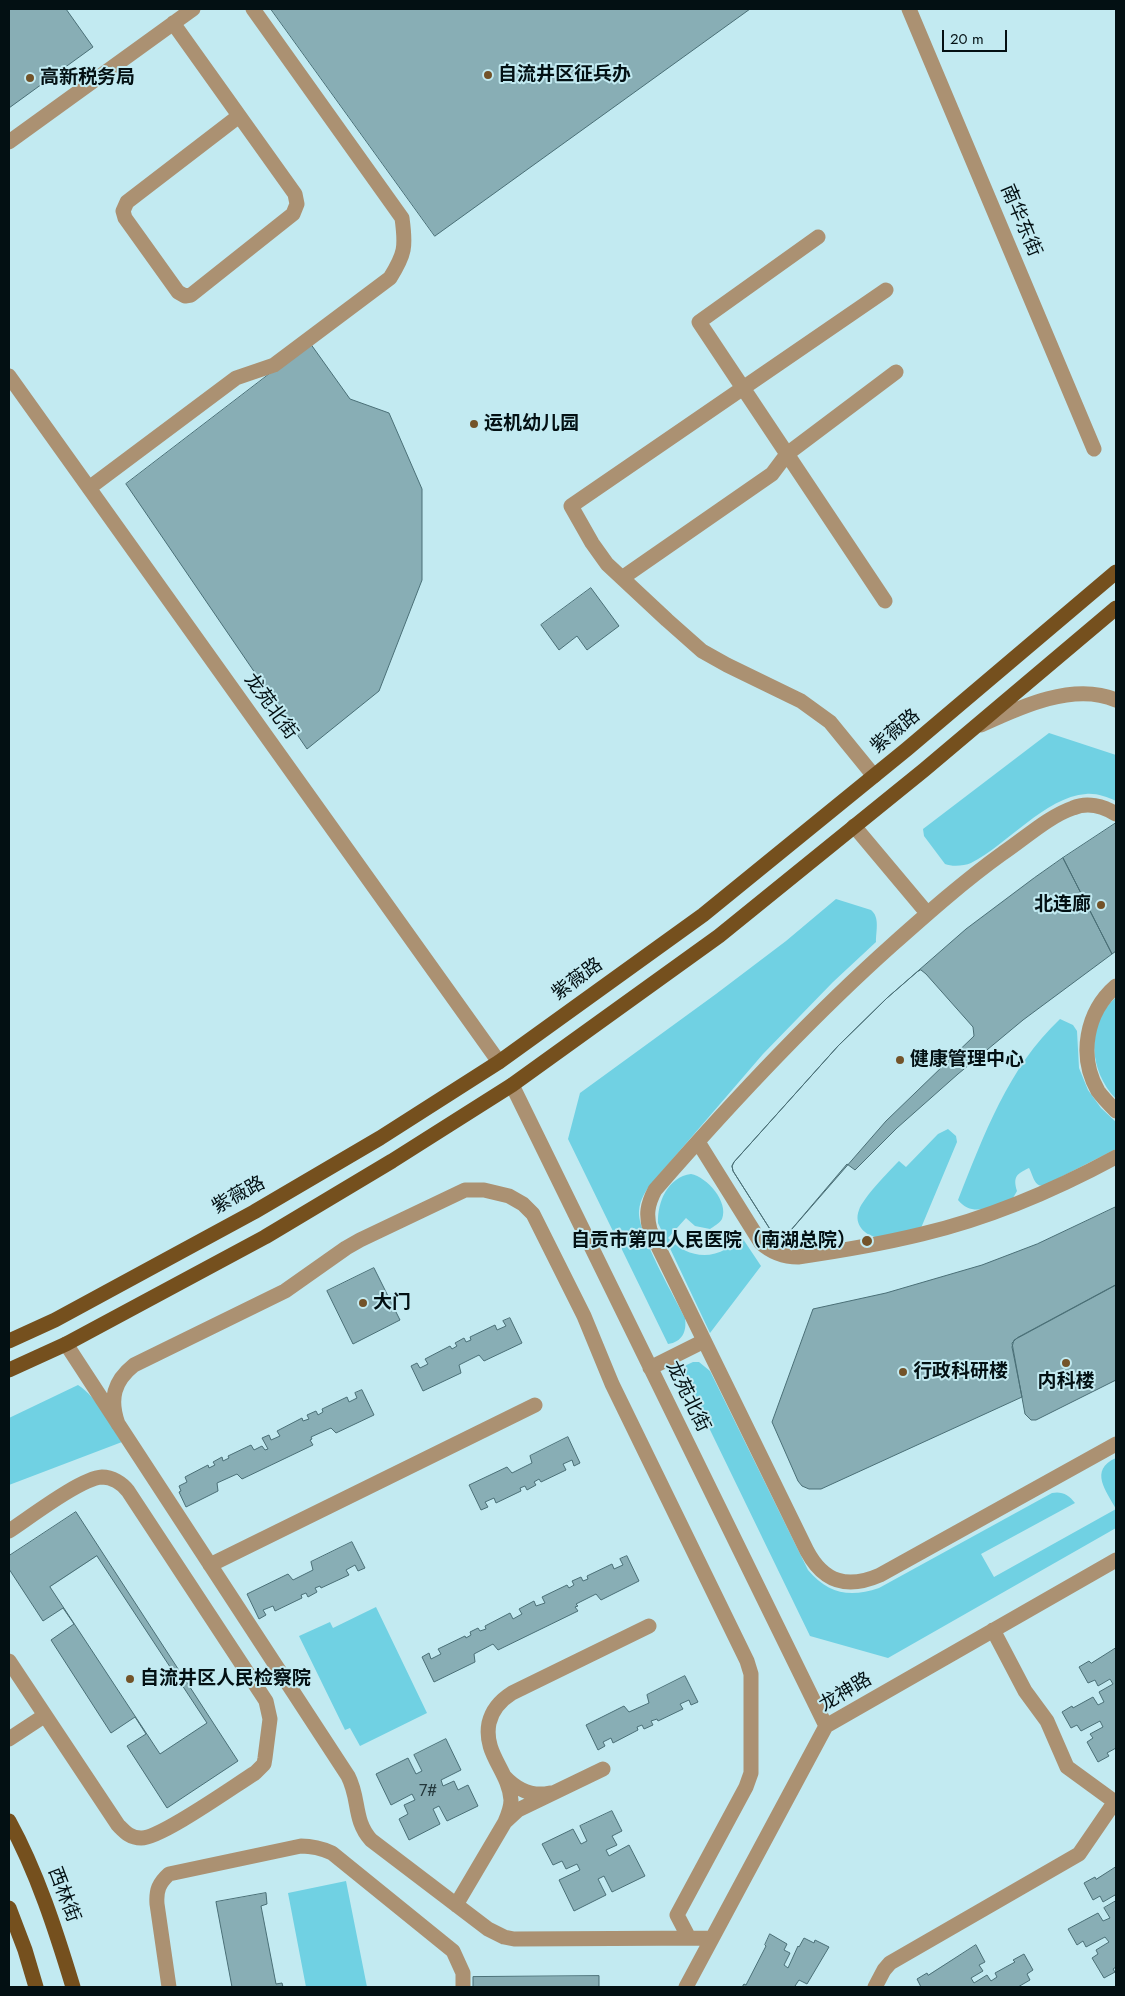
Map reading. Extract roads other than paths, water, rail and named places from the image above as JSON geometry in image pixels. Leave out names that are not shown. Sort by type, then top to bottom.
[{"type":"main road","name":"紫薇路","points":[[9,1341],[55,1320],[254,1212],[380,1138],[499,1062],[703,915],[874,776],[1116,572]]},
{"type":"main road","points":[[9,1370],[66,1344],[265,1237],[392,1161],[512,1085],[719,936],[972,729],[1116,608]]},
{"type":"main road","name":"西林街","points":[[9,1821],[27,1856],[73,1987]]},
{"type":"main road","points":[[9,1908],[25,1950],[36,1987]]},
{"type":"street","points":[[9,142],[193,9]]},
{"type":"street","points":[[89,488],[236,378],[274,364],[390,278],[402,259],[405,240],[402,218],[253,9]]},
{"type":"street","name":"南华东街","points":[[909,9],[1094,449]]},
{"type":"street","points":[[173,23],[239,116],[294,194],[297,204],[292,214],[191,295],[185,296],[178,292],[125,218],[123,211],[126,202],[239,116]]},
{"type":"street","points":[[818,237],[699,322],[885,601]]},
{"type":"street","points":[[874,776],[830,722],[801,701],[702,651],[608,564],[592,543],[571,506],[886,290]]},
{"type":"street","points":[[622,578],[772,474],[787,454],[896,372]]},
{"type":"street","name":"龙苑北街","points":[[9,376],[499,1062]]},
{"type":"street","points":[[972,729],[1016,709],[1052,697],[1085,695],[1109,697],[1116,700]]},
{"type":"street","points":[[1116,814],[1108,809],[1084,805],[1065,811],[996,859],[927,913],[811,1019],[698,1142],[655,1190],[650,1201],[647,1219],[650,1230],[811,1559],[825,1574],[844,1583],[866,1581],[880,1575],[1116,1444]]},
{"type":"street","points":[[854,826],[927,913]]},
{"type":"street","points":[[1116,986],[1101,1003],[1093,1016],[1086,1044],[1089,1071],[1093,1081],[1099,1093],[1116,1111]]},
{"type":"street","name":"龙苑北街","points":[[512,1085],[826,1726]]},
{"type":"street","points":[[698,1142],[761,1243],[769,1250],[793,1257],[882,1244],[956,1225],[1040,1194],[1116,1157]]},
{"type":"street","points":[[118,1424],[114,1413],[115,1391],[120,1379],[134,1365],[285,1292],[360,1240],[465,1190],[474,1189],[509,1196],[524,1204],[537,1222],[584,1316],[612,1384],[751,1674],[751,1773],[746,1787],[677,1915],[689,1938]]},
{"type":"street","points":[[650,1368],[704,1341]]},
{"type":"street","points":[[66,1344],[348,1776],[356,1796],[358,1816],[365,1833],[377,1845],[492,1932],[504,1937],[514,1939],[711,1938]]},
{"type":"street","points":[[210,1565],[536,1405]]},
{"type":"street","points":[[9,1531],[87,1481],[104,1477],[122,1484],[134,1499],[261,1692],[269,1710],[270,1718],[266,1758],[260,1769],[161,1833],[141,1838],[129,1836],[118,1825],[9,1661]]},
{"type":"street","name":"龙神路","points":[[686,1987],[826,1726],[1116,1560]]},
{"type":"street","points":[[456,1905],[505,1822],[511,1800],[487,1737],[490,1719],[499,1703],[512,1693],[649,1626]]},
{"type":"street","points":[[875,1987],[890,1963],[1080,1854],[1116,1801],[1067,1767],[1047,1721],[1025,1691],[993,1630]]},
{"type":"street","points":[[9,1739],[44,1716]]},
{"type":"street","points":[[505,1822],[518,1810],[604,1769]]},
{"type":"street","points":[[503,1775],[515,1786],[528,1792],[545,1794],[556,1792]]},
{"type":"street","points":[[169,1987],[156,1892],[161,1881],[169,1874],[301,1846],[309,1846],[332,1853],[453,1951],[463,1973],[463,1987]]},
{"type":"place","name":"自流井区征兵办","points":[[488,75]]},
{"type":"place","name":"高新税务局","points":[[30,78]]},
{"type":"place","name":"运机幼儿园","points":[[474,424]]},
{"type":"place","name":"北连廊","points":[[1101,905]]},
{"type":"place","name":"健康管理中心","points":[[900,1060]]},
{"type":"place","name":"自贡市第四人民医院（南湖总院）","points":[[867,1241]]},
{"type":"place","name":"大门","points":[[363,1303]]},
{"type":"place","name":"内科楼","points":[[1066,1363]]},
{"type":"place","name":"行政科研楼","points":[[903,1372]]},
{"type":"place","name":"自流井区人民检察院","points":[[130,1679]]}]
